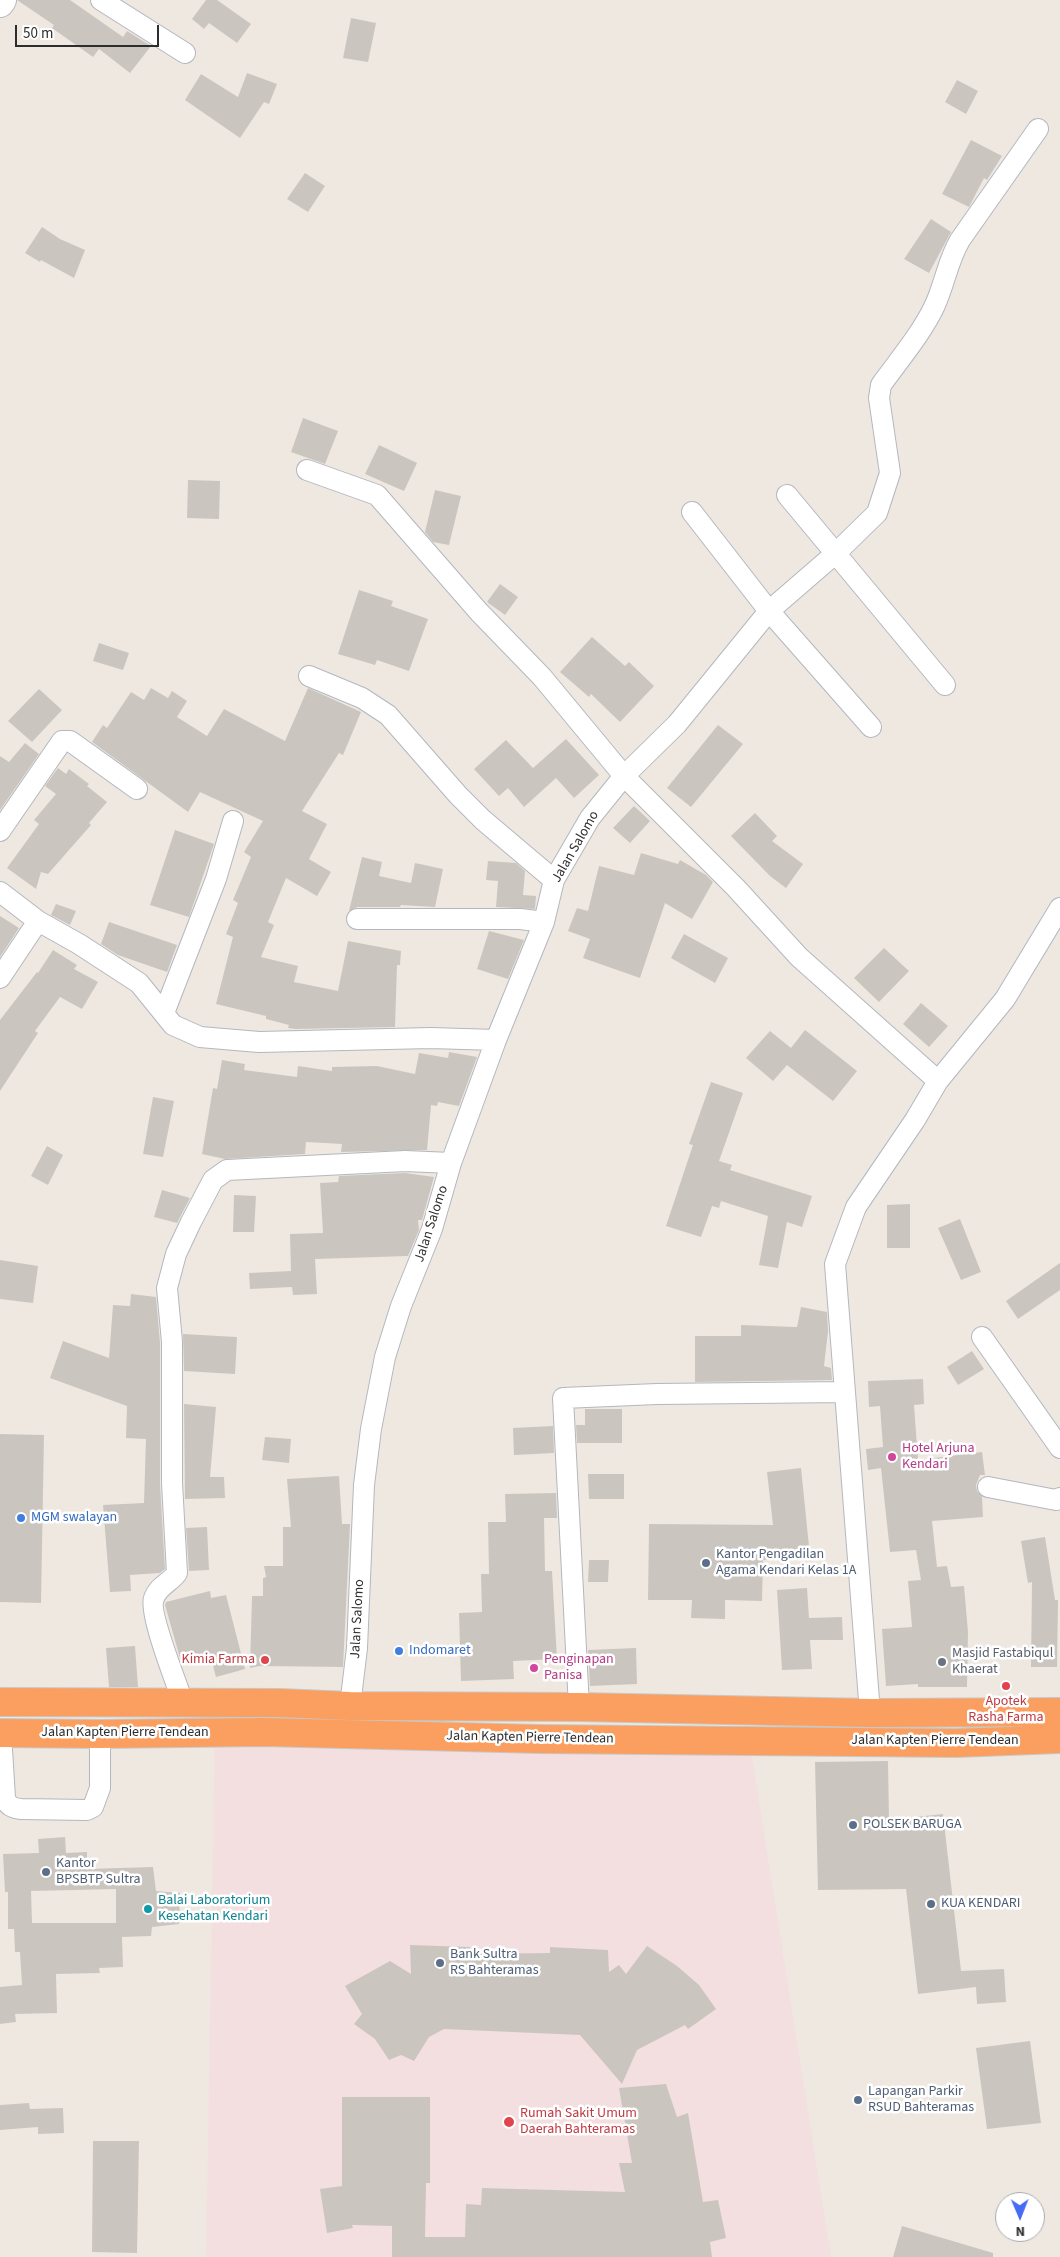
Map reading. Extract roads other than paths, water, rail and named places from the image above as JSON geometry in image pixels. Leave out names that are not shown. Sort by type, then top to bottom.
[{"type":"highway","name":"Jalan Kapten Pierre Tendean","points":[[0,1702],[183,1702],[350,1706],[579,1707],[870,1713],[1060,1712]]},
{"type":"highway","points":[[262,1703],[264,1732]]},
{"type":"highway","points":[[712,1709],[716,1741]]},
{"type":"highway","name":"Jalan Kapten Pierre Tendean","points":[[1,1733],[264,1732],[716,1741],[956,1743],[1060,1739]]},
{"type":"street","points":[[101,0],[185,52]]},
{"type":"street","name":"Jalan Salomo","points":[[350,1706],[357,1648],[364,1485],[374,1413],[393,1330],[432,1229],[451,1163],[496,1040],[544,922],[554,880],[590,818],[624,776],[677,724],[769,611],[836,553],[877,513],[890,473],[879,398],[881,385],[931,313],[940,293],[952,254],[960,240],[1038,129]]},
{"type":"street","points":[[308,470],[377,495],[479,612],[542,677],[624,776],[722,874],[799,957],[938,1081]]},
{"type":"street","points":[[787,495],[945,685]]},
{"type":"street","points":[[692,512],[769,611],[870,726]]},
{"type":"street","points":[[309,676],[362,698],[388,715],[458,796],[483,820],[554,880]]},
{"type":"street","points":[[0,831],[62,741],[70,742],[137,789]]},
{"type":"street","points":[[164,1013],[216,880],[233,821]]},
{"type":"street","points":[[0,892],[38,921],[115,966],[139,983],[174,1025],[186,1033],[200,1037],[238,1042],[431,1038],[496,1040]]},
{"type":"street","points":[[870,1713],[835,1264],[856,1207],[915,1120],[938,1081],[1005,999],[1060,908]]},
{"type":"street","points":[[357,919],[520,919],[544,922]]},
{"type":"street","points":[[0,978],[38,921]]},
{"type":"street","points":[[183,1702],[155,1617],[152,1601],[158,1589],[177,1573],[172,1483],[172,1342],[167,1288],[176,1254],[191,1222],[213,1180],[227,1170],[396,1161],[451,1163]]},
{"type":"street","points":[[982,1337],[1060,1448]]},
{"type":"street","points":[[579,1707],[563,1398],[657,1394],[845,1392]]},
{"type":"street","points":[[988,1487],[1056,1500],[1060,1498]]},
{"type":"street","points":[[1,1733],[7,1804],[13,1808],[21,1809],[87,1810],[93,1807],[100,1788],[100,1734]]},
{"type":"place","name":"Hotel Arjuna Kendari","points":[[892,1457]]},
{"type":"place","name":"MGM swalayan","points":[[21,1518]]},
{"type":"place","name":"Kantor Pengadilan Agama Kendari Kelas 1A","points":[[706,1563]]},
{"type":"place","name":"Indomaret","points":[[399,1651]]},
{"type":"place","name":"Kimia Farma","points":[[265,1660]]},
{"type":"place","name":"Masjid Fastabiqul Khaerat","points":[[942,1662]]},
{"type":"place","name":"Penginapan Panisa","points":[[534,1668]]},
{"type":"place","name":"Apotek Rasha Farma","points":[[1006,1686]]},
{"type":"place","name":"POLSEK BARUGA","points":[[853,1825]]},
{"type":"place","name":"Kantor BPSBTP Sultra","points":[[46,1872]]},
{"type":"place","name":"KUA KENDARI","points":[[931,1904]]},
{"type":"place","name":"Balai Laboratorium Kesehatan Kendari","points":[[148,1909]]},
{"type":"place","name":"Bank Sultra RS Bahteramas","points":[[440,1963]]},
{"type":"place","name":"Lapangan Parkir RSUD Bahteramas","points":[[858,2100]]},
{"type":"place","name":"Rumah Sakit Umum Daerah Bahteramas","points":[[509,2122]]}]
